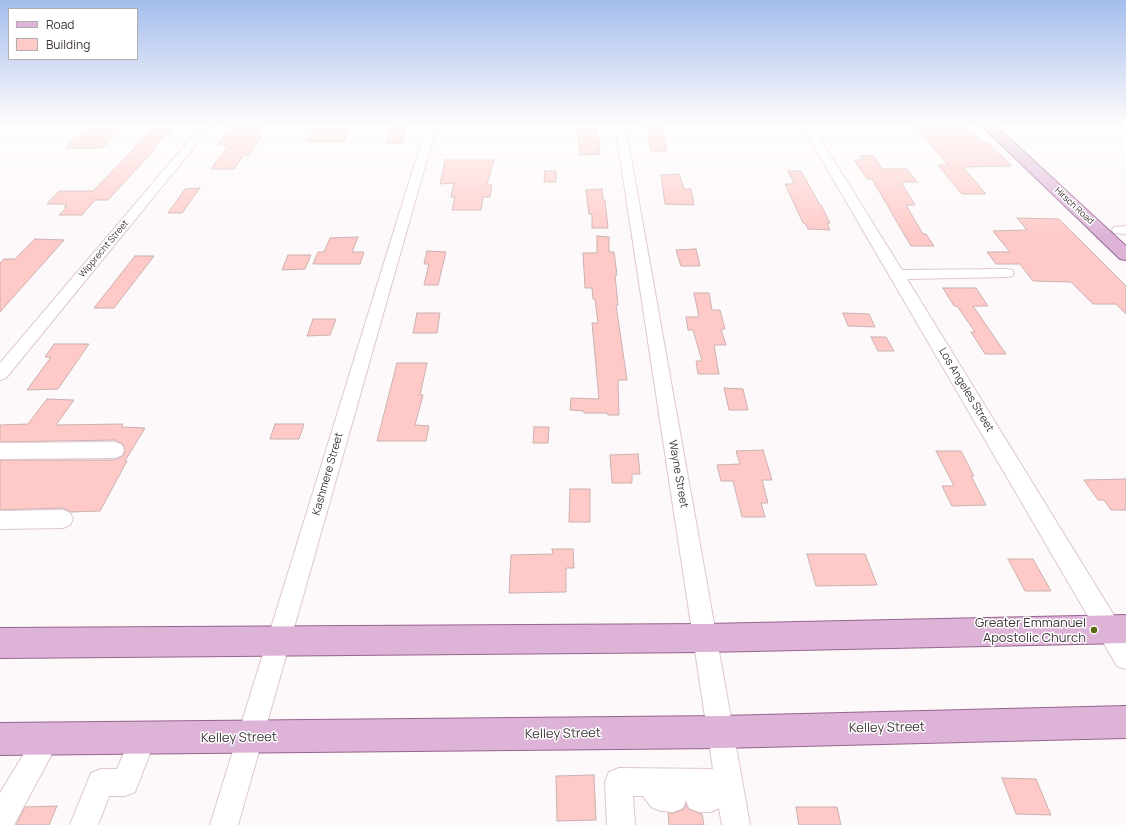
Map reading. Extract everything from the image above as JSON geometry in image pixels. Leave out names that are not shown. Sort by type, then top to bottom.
[{"type":"main road","name":"Hirsch Road","points":[[1028,162],[1126,255]]},
{"type":"main road","name":"Hirsch Road","points":[[1045,162],[1124,232]]},
{"type":"main road","points":[[1100,230],[1124,232]]},
{"type":"main road","points":[[0,643],[706,638],[1118,629]]},
{"type":"main road","name":"Kelley Street","points":[[0,739],[250,738],[721,732],[1126,722]]},
{"type":"street","name":"Wipprecht Street","points":[[0,374],[176,162]]},
{"type":"street","name":"Kashmere Street","points":[[224,825],[421,162]]},
{"type":"street","name":"Wayne Street","points":[[626,162],[721,732],[705,790],[736,825]]},
{"type":"street","name":"Los Angeles Street","points":[[829,162],[897,275],[1118,629],[1126,657]]},
{"type":"street","points":[[897,275],[1007,273]]},
{"type":"street","points":[[0,451],[115,450]]},
{"type":"street","points":[[0,520],[62,520]]},
{"type":"street","points":[[84,825],[101,783],[125,782],[143,738]]},
{"type":"street","points":[[0,823],[13,796],[29,772],[46,739]]},
{"type":"street","points":[[620,825],[619,782],[649,782],[705,790]]},
{"type":"street","points":[[649,782],[662,797],[705,790]]},
{"type":"building","points":[[121,162],[143,162],[108,200],[95,200],[82,215],[59,215],[67,207],[64,207],[67,204],[47,204],[59,191],[93,191]]},
{"type":"building","points":[[216,162],[239,162],[234,169],[211,169]]},
{"type":"building","points":[[444,162],[493,162],[487,185],[492,185],[490,197],[483,197],[481,210],[452,210],[455,197],[451,197],[454,183],[440,184]]},
{"type":"building","points":[[856,162],[878,162],[882,169],[907,169],[917,182],[901,182],[915,205],[906,205],[923,234],[926,234],[934,246],[911,246],[872,179],[867,179]]},
{"type":"building","points":[[946,162],[1008,162],[1012,166],[963,167],[986,194],[962,194],[938,165],[948,165]]},
{"type":"building","points":[[545,171],[556,171],[556,182],[544,182]]},
{"type":"building","points":[[788,171],[801,171],[830,223],[827,223],[830,230],[808,229],[805,223],[803,223],[785,184],[794,184]]},
{"type":"building","points":[[679,174],[684,189],[691,189],[694,205],[665,204],[661,175]]},
{"type":"building","points":[[200,188],[182,213],[168,213],[185,189]]},
{"type":"building","points":[[602,189],[603,200],[605,200],[608,228],[592,228],[592,214],[589,214],[586,190]]},
{"type":"building","points":[[1017,218],[1059,219],[1126,286],[1126,314],[1116,304],[1093,304],[1071,282],[1033,281],[1020,264],[996,264],[987,252],[1010,252],[993,231],[1027,230]]},
{"type":"building","points":[[597,236],[609,237],[609,252],[614,252],[617,275],[615,275],[618,305],[616,305],[627,380],[618,380],[619,415],[608,415],[607,413],[584,413],[584,411],[570,410],[571,398],[599,399],[592,323],[598,323],[592,288],[585,288],[583,253],[597,253]]},
{"type":"building","points":[[358,237],[352,252],[364,252],[360,264],[313,264],[318,252],[324,252],[330,238]]},
{"type":"building","points":[[35,239],[64,240],[0,312],[0,263],[4,259],[15,259]]},
{"type":"building","points":[[696,249],[700,266],[681,266],[676,250]]},
{"type":"building","points":[[427,251],[446,252],[438,285],[424,285],[429,264],[424,264]]},
{"type":"building","points":[[288,255],[311,255],[305,269],[282,270]]},
{"type":"building","points":[[135,256],[154,256],[114,308],[94,308]]},
{"type":"building","points":[[943,288],[976,288],[988,306],[973,306],[1006,354],[985,354],[971,332],[975,332],[957,306],[954,306]]},
{"type":"building","points":[[694,293],[709,293],[712,310],[720,310],[725,329],[721,329],[726,345],[714,345],[719,374],[698,374],[696,361],[702,361],[693,330],[688,330],[686,317],[699,317]]},
{"type":"building","points":[[417,313],[440,313],[437,333],[413,333]]},
{"type":"building","points":[[843,313],[869,314],[875,327],[848,326]]},
{"type":"building","points":[[313,319],[336,319],[330,335],[307,336]]},
{"type":"building","points":[[871,337],[886,337],[894,351],[878,351]]},
{"type":"building","points":[[54,344],[89,344],[58,389],[27,390],[51,357],[45,357]]},
{"type":"building","points":[[397,363],[427,363],[420,395],[423,395],[415,425],[429,426],[426,441],[377,441]]},
{"type":"building","points":[[724,388],[743,389],[748,410],[729,410]]},
{"type":"building","points":[[47,399],[74,400],[56,425],[123,424],[121,427],[145,428],[125,461],[127,461],[100,511],[71,512],[63,508],[0,510],[0,460],[115,460],[123,456],[125,451],[123,444],[115,440],[0,442],[0,425],[28,424]]},
{"type":"building","points":[[275,424],[304,424],[299,439],[270,439]]},
{"type":"building","points":[[534,427],[549,427],[548,443],[533,443]]},
{"type":"building","points":[[763,450],[772,480],[762,480],[768,503],[761,503],[765,517],[742,517],[733,481],[721,481],[717,465],[740,464],[736,451]]},
{"type":"building","points":[[936,451],[961,451],[974,476],[971,476],[986,505],[952,506],[942,486],[954,486]]},
{"type":"building","points":[[638,454],[640,474],[632,474],[632,483],[612,483],[610,455]]},
{"type":"building","points":[[1126,479],[1126,510],[1111,510],[1104,500],[1098,500],[1084,480]]},
{"type":"building","points":[[570,489],[590,489],[590,522],[569,522]]},
{"type":"building","points":[[552,549],[573,549],[574,568],[566,568],[566,592],[509,593],[511,555],[553,554]]},
{"type":"building","points":[[807,554],[865,554],[877,585],[816,586]]},
{"type":"building","points":[[1008,559],[1033,559],[1051,591],[1025,591]]},
{"type":"building","points":[[594,775],[596,820],[557,821],[556,776]]},
{"type":"building","points":[[1002,778],[1036,779],[1051,815],[1016,814]]},
{"type":"building","points":[[686,804],[688,809],[702,814],[704,825],[669,825],[668,813],[674,813],[684,809]]},
{"type":"building","points":[[57,806],[49,825],[16,825],[25,807]]},
{"type":"building","points":[[796,807],[837,807],[841,825],[799,825]]},
{"type":"place","name":"Greater Emmanuel Apostolic Church","points":[[1094,630]]}]
